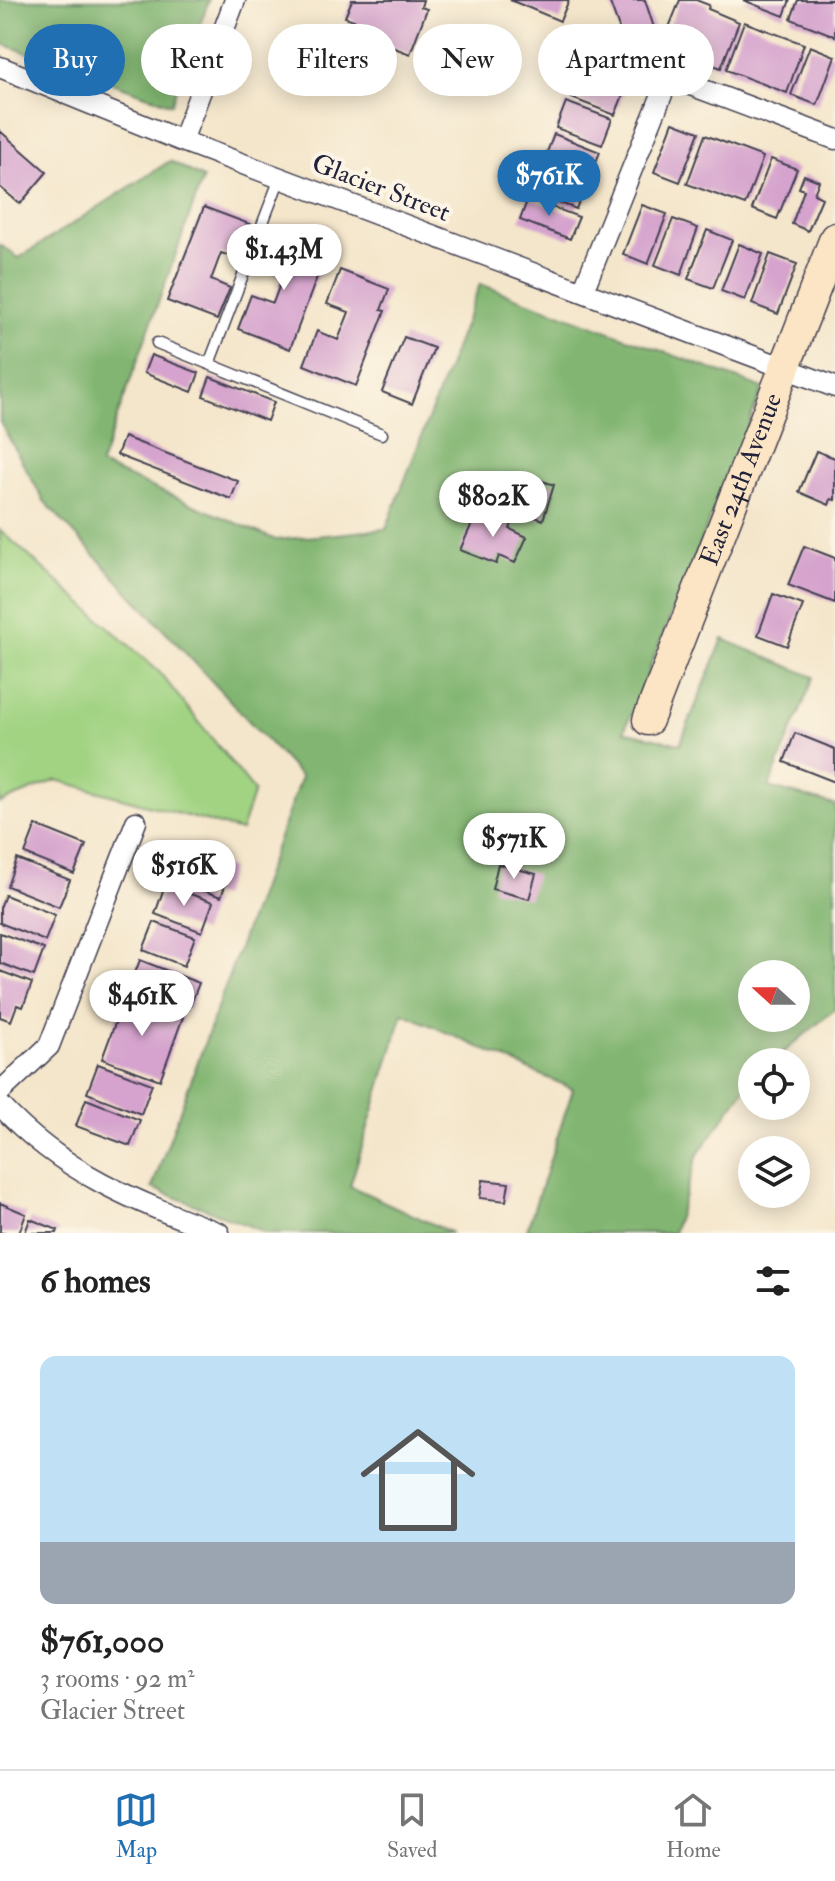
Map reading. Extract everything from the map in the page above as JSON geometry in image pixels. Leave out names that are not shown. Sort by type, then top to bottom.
[{"type":"street","points":[[182,141],[235,0]]},
{"type":"street","name":"Glacier Street","points":[[0,67],[182,141],[835,387]]},
{"type":"street","points":[[583,291],[669,77],[835,139]]},
{"type":"street","name":"East 24th Avenue","points":[[648,720],[835,238]]},
{"type":"street","points":[[0,1092],[49,1046],[136,822]]},
{"type":"street","points":[[0,1105],[67,1164],[114,1190],[219,1233]]},
{"type":"lane","points":[[209,364],[280,178]]},
{"type":"lane","points":[[157,343],[382,434]]},
{"type":"green space","points":[[0,0],[209,0],[200,24],[141,24],[141,93],[125,88],[125,24],[24,24],[24,52],[0,43]]},
{"type":"green space","points":[[149,96],[174,96],[171,104]]},
{"type":"green space","points":[[170,161],[203,178],[100,465],[276,540],[386,529],[480,284],[763,388],[624,731],[680,744],[723,639],[814,677],[769,787],[835,805],[835,1009],[810,1030],[810,960],[738,960],[738,1032],[808,1032],[789,1048],[738,1048],[738,1098],[698,1154],[673,1233],[526,1233],[573,1089],[403,1013],[350,1186],[452,1233],[267,1233],[152,1188],[301,777],[44,501],[0,422],[0,245],[19,258]]},
{"type":"green space","points":[[0,530],[159,672],[254,791],[241,831],[57,780],[0,803]]},
{"type":"building","points":[[352,0],[423,0],[421,7],[427,9],[421,24],[413,24],[410,54],[397,49],[397,24],[353,24],[354,20],[345,17]]},
{"type":"building","points":[[510,0],[569,0],[560,21]]},
{"type":"building","points":[[609,0],[645,0],[653,24],[618,24]]},
{"type":"building","points":[[680,0],[696,0],[709,5],[708,9],[739,22],[721,68],[714,65],[714,24],[670,24]]},
{"type":"building","points":[[743,0],[790,0],[784,16]]},
{"type":"building","points":[[798,0],[835,0],[835,36],[791,19]]},
{"type":"building","points":[[744,22],[804,44],[787,93],[726,70]]},
{"type":"building","points":[[810,46],[835,56],[817,105],[791,95]]},
{"type":"building","points":[[569,96],[623,96],[615,115]]},
{"type":"building","points":[[566,102],[612,119],[602,145],[556,128]]},
{"type":"building","points":[[673,122],[699,132],[680,182],[654,172]]},
{"type":"building","points":[[0,131],[47,172],[20,204],[0,187]]},
{"type":"building","points":[[554,134],[600,152],[590,177],[544,160]]},
{"type":"building","points":[[705,135],[763,157],[745,205],[687,184]]},
{"type":"building","points":[[771,159],[797,169],[777,219],[752,209]]},
{"type":"building","points":[[541,166],[586,183],[576,209],[531,192]]},
{"type":"building","points":[[804,175],[819,181],[814,194],[822,198],[808,231],[792,224],[804,190],[799,188]]},
{"type":"building","points":[[528,198],[579,217],[570,239],[520,220]]},
{"type":"building","points":[[642,205],[667,214],[648,264],[623,254]]},
{"type":"building","points":[[204,207],[252,225],[239,259],[221,253],[211,280],[230,288],[217,320],[167,301]]},
{"type":"building","points":[[673,219],[698,228],[681,275],[655,265]]},
{"type":"building","points":[[707,230],[732,240],[713,288],[688,279]]},
{"type":"building","points":[[275,234],[326,253],[290,349],[238,329],[251,295],[273,303],[283,276],[261,268]]},
{"type":"building","points":[[739,244],[763,254],[745,300],[721,291]]},
{"type":"building","points":[[770,254],[797,264],[778,314],[752,304]]},
{"type":"building","points":[[340,270],[389,289],[381,310],[385,311],[356,386],[304,365],[317,331],[338,340],[349,312],[327,304]]},
{"type":"building","points":[[404,337],[434,348],[412,404],[382,392]]},
{"type":"building","points":[[151,355],[199,373],[192,392],[144,373]]},
{"type":"building","points":[[210,377],[274,402],[267,421],[203,396]]},
{"type":"building","points":[[124,437],[238,481],[231,499],[117,455]]},
{"type":"building","points":[[816,451],[835,458],[835,500],[831,499],[829,505],[799,492]]},
{"type":"building","points":[[519,473],[554,485],[543,520],[506,506]]},
{"type":"building","points":[[479,508],[512,523],[510,529],[527,537],[515,563],[499,556],[496,564],[460,550]]},
{"type":"building","points":[[804,546],[835,558],[835,603],[788,585]]},
{"type":"building","points":[[773,594],[803,605],[787,646],[758,635]]},
{"type":"building","points":[[795,733],[835,749],[835,782],[784,762]]},
{"type":"building","points":[[36,825],[86,845],[74,874],[25,854]]},
{"type":"building","points":[[189,854],[231,869],[221,897],[179,882]]},
{"type":"building","points":[[17,859],[70,880],[59,907],[7,886]]},
{"type":"building","points":[[498,864],[536,874],[529,899],[492,889]]},
{"type":"building","points":[[165,885],[213,902],[202,932],[155,914]]},
{"type":"building","points":[[5,895],[55,915],[45,941],[0,923],[0,908]]},
{"type":"building","points":[[154,922],[195,937],[184,966],[143,950]]},
{"type":"building","points":[[0,933],[44,949],[34,976],[0,963]]},
{"type":"building","points":[[140,960],[199,983],[189,1009],[130,986]]},
{"type":"building","points":[[0,971],[32,983],[23,1007],[17,1005],[11,1021],[0,1017]]},
{"type":"building","points":[[125,996],[183,1017],[160,1080],[102,1059]]},
{"type":"building","points":[[98,1064],[152,1084],[141,1114],[87,1093]]},
{"type":"building","points":[[86,1099],[140,1120],[130,1146],[76,1126]]},
{"type":"building","points":[[483,1180],[509,1183],[506,1201],[480,1198]]},
{"type":"building","points":[[0,1203],[26,1214],[19,1233],[0,1233]]},
{"type":"building","points":[[30,1219],[58,1230],[57,1233],[25,1233]]}]
